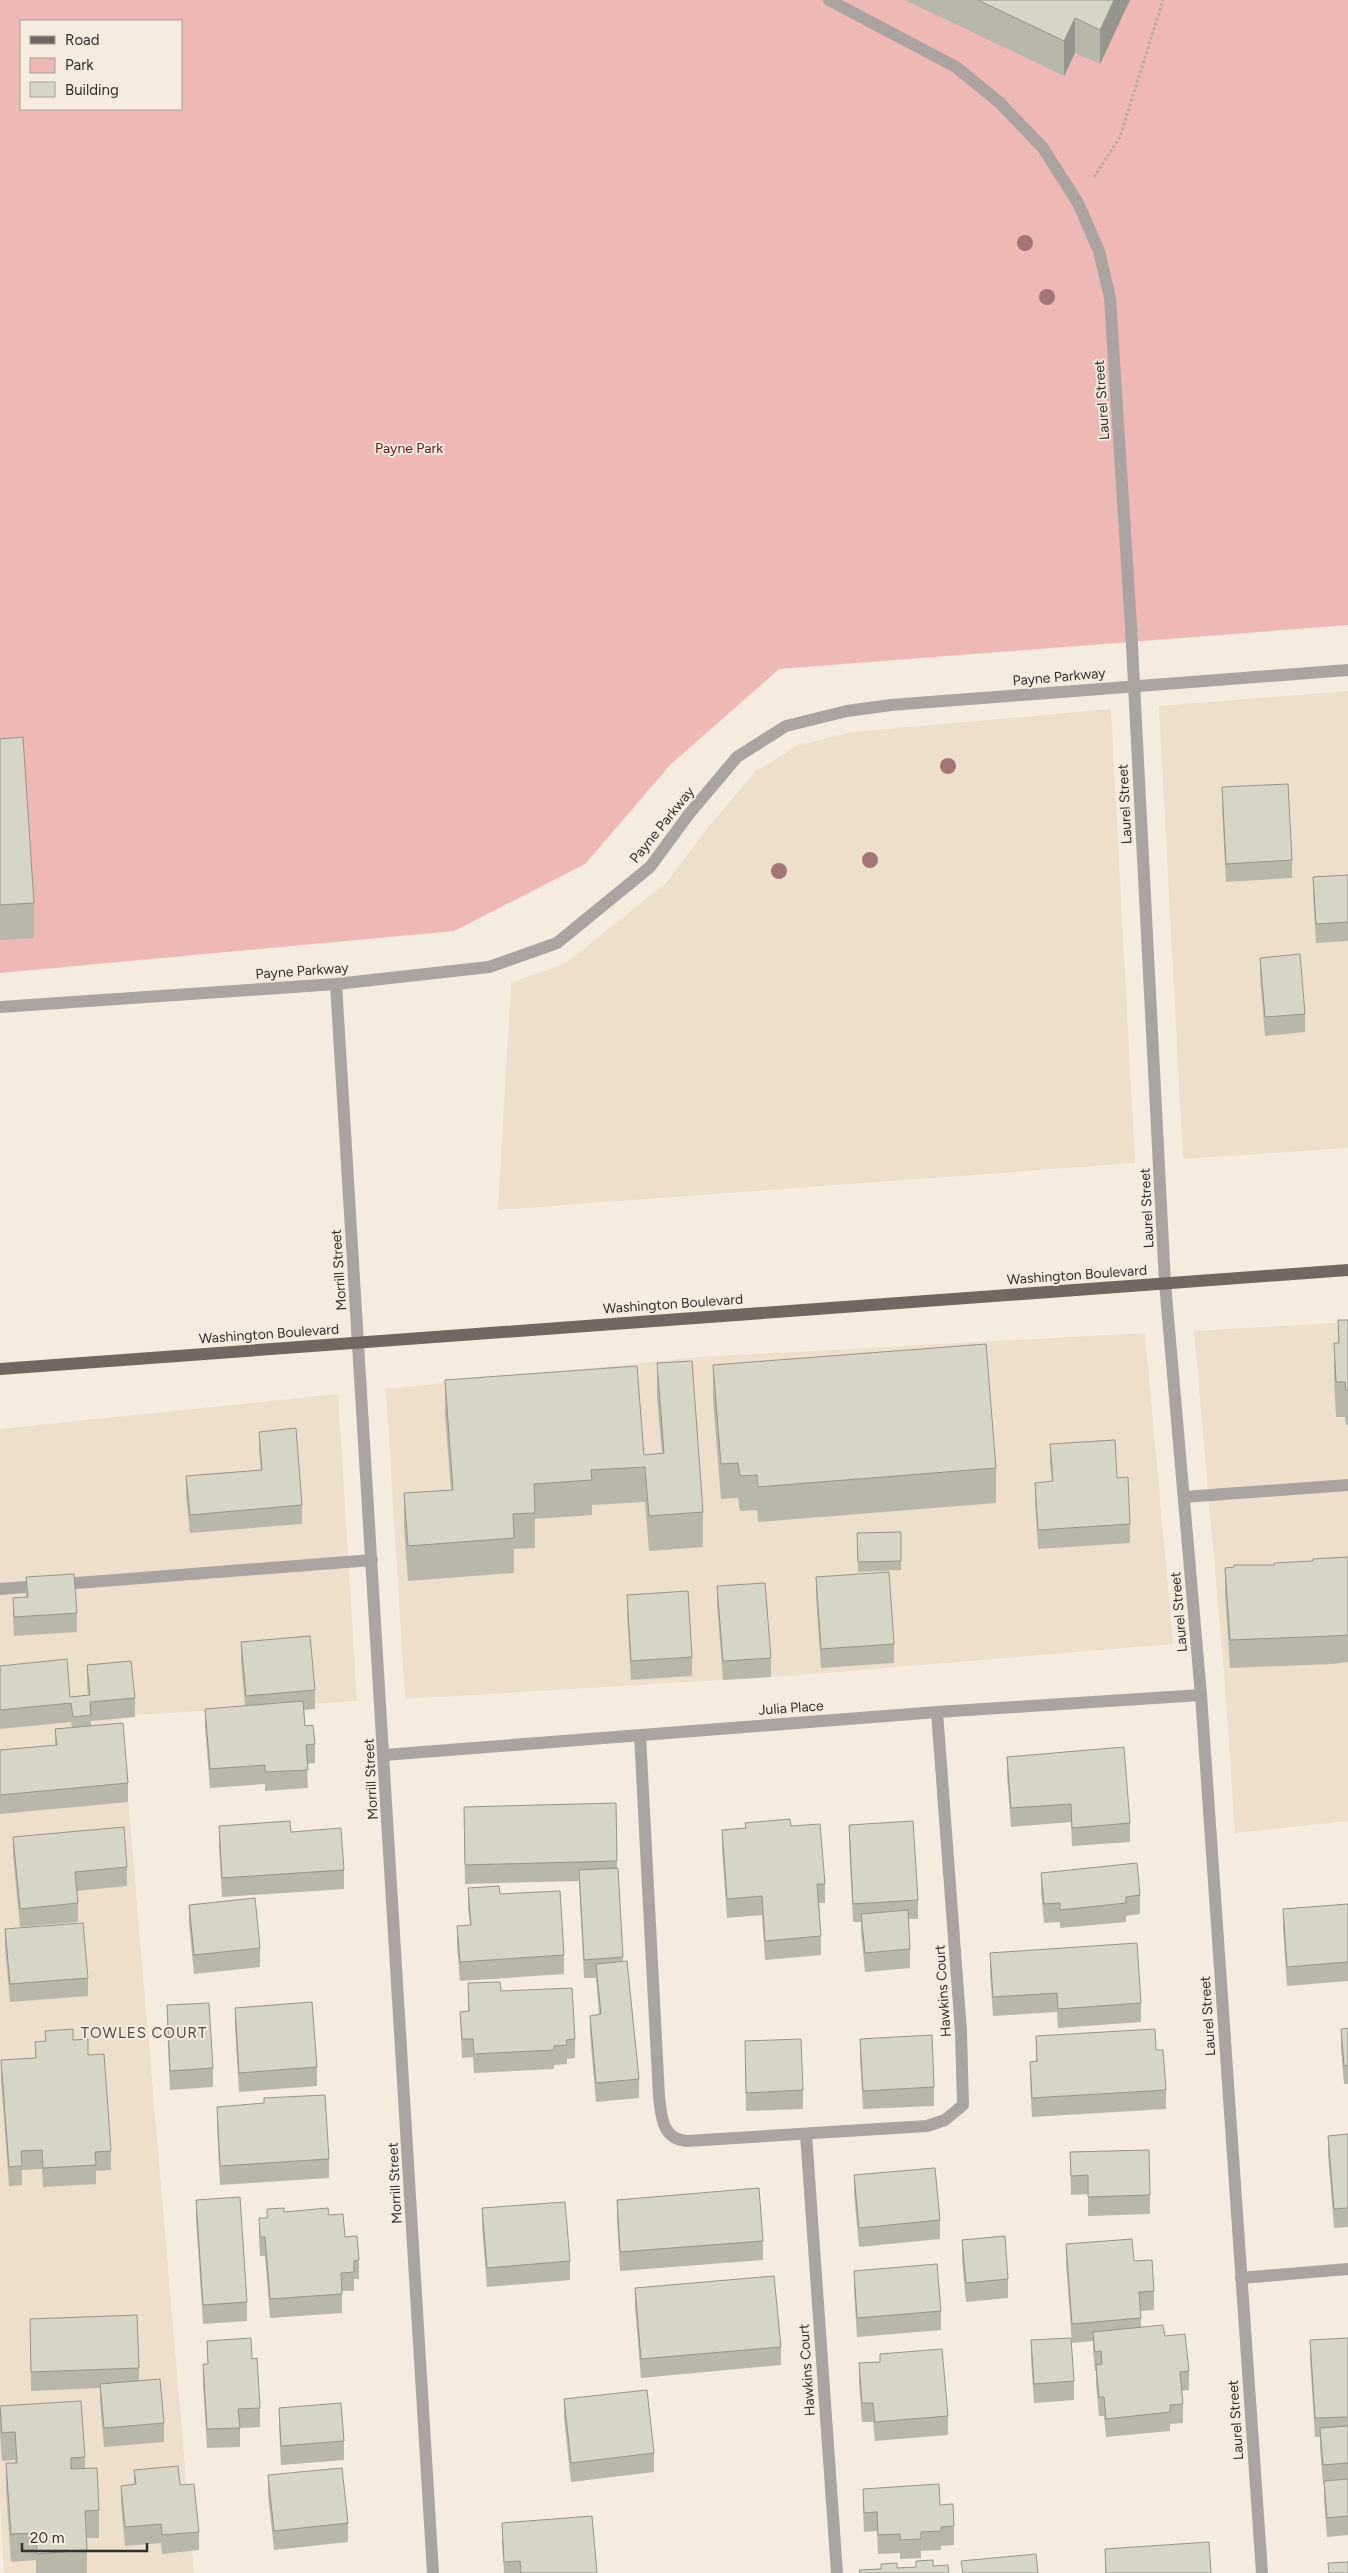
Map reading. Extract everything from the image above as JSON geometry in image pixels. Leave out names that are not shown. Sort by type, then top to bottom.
[{"type":"main road","name":"Washington Boulevard","points":[[0,1369],[1348,1270]]},
{"type":"street","name":"Laurel Street","points":[[829,0],[956,67],[1000,103],[1043,148],[1078,203],[1099,251],[1110,298],[1165,1283],[1201,1695],[1240,2278],[1262,2573]]},
{"type":"street","name":"Payne Parkway","points":[[0,1007],[336,984],[489,967],[557,944],[650,867],[690,814],[738,757],[786,726],[847,711],[891,705],[1348,670]]},
{"type":"street","name":"Morrill Street","points":[[336,984],[433,2573]]},
{"type":"street","points":[[1184,1497],[1348,1485]]},
{"type":"street","points":[[0,1589],[372,1560]]},
{"type":"street","name":"Julia Place","points":[[384,1755],[937,1712],[1201,1695]]},
{"type":"street","name":"Hawkins Court","points":[[640,1735],[659,2096],[664,2127],[678,2140],[927,2126],[945,2120],[963,2105],[961,2032],[937,1712]]},
{"type":"street","name":"Hawkins Court","points":[[806,2134],[837,2573]]},
{"type":"street","points":[[1240,2278],[1348,2269]]},
{"type":"path","points":[[1078,203],[1120,137],[1163,0]]},
{"type":"shaded area","points":[[1348,691],[1348,1148],[1183,1159],[1159,706]]},
{"type":"shaded area","points":[[1111,709],[1135,1163],[498,1210],[511,983],[566,963],[666,883],[709,826],[755,772],[796,746],[852,732]]},
{"type":"shaded area","points":[[1348,1322],[1348,1821],[1235,1833],[1224,1672],[1194,1331]]},
{"type":"shaded area","points":[[1145,1333],[1173,1644],[789,1676],[405,1699],[386,1389],[700,1357]]},
{"type":"shaded area","points":[[338,1394],[357,1701],[121,1716],[194,2573],[4,2573],[0,2498],[0,1429]]},
{"type":"green space","name":"Payne Park","points":[[0,0],[1348,0],[1348,625],[779,669],[671,764],[585,864],[454,931],[0,973]]},
{"type":"building","points":[[978,0],[1114,0],[1100,30],[1075,18],[1064,41]]},
{"type":"building","points":[[23,737],[34,903],[0,905],[0,739]]},
{"type":"building","points":[[1288,784],[1292,860],[1226,864],[1222,787]]},
{"type":"building","points":[[1348,875],[1348,922],[1316,924],[1313,877]]},
{"type":"building","points":[[1300,954],[1305,1014],[1265,1017],[1260,958]]},
{"type":"building","points":[[1338,1320],[1348,1320],[1348,1390],[1346,1390],[1345,1382],[1336,1382],[1334,1343],[1339,1343]]},
{"type":"building","points":[[986,1344],[996,1468],[758,1487],[757,1475],[740,1476],[738,1463],[721,1464],[713,1365]]},
{"type":"building","points":[[692,1361],[703,1512],[649,1516],[645,1467],[591,1470],[592,1480],[534,1484],[535,1513],[513,1514],[514,1538],[408,1546],[404,1493],[453,1490],[445,1380],[637,1366],[644,1455],[664,1453],[657,1363]]},
{"type":"building","points":[[296,1428],[302,1505],[190,1515],[186,1476],[262,1470],[259,1432]]},
{"type":"building","points":[[1115,1440],[1117,1478],[1128,1477],[1130,1524],[1038,1530],[1035,1483],[1053,1481],[1050,1444]]},
{"type":"building","points":[[901,1532],[901,1561],[858,1562],[857,1533]]},
{"type":"building","points":[[1348,1557],[1348,1635],[1230,1640],[1225,1568],[1234,1567],[1234,1565],[1274,1565],[1274,1563]]},
{"type":"building","points":[[889,1572],[894,1644],[821,1649],[816,1577]]},
{"type":"building","points":[[74,1574],[77,1613],[14,1617],[13,1598],[28,1597],[26,1577]]},
{"type":"building","points":[[765,1583],[771,1658],[723,1661],[717,1586]]},
{"type":"building","points":[[688,1591],[692,1657],[631,1661],[627,1595]]},
{"type":"building","points":[[310,1636],[315,1690],[246,1696],[241,1642]]},
{"type":"building","points":[[67,1659],[70,1697],[90,1695],[87,1665],[131,1661],[135,1698],[90,1702],[91,1715],[73,1717],[71,1703],[0,1710],[0,1666]]},
{"type":"building","points":[[303,1701],[305,1726],[313,1725],[315,1744],[306,1745],[308,1770],[265,1772],[265,1765],[210,1769],[205,1709]]},
{"type":"building","points":[[123,1723],[128,1783],[0,1795],[0,1750],[57,1745],[55,1729]]},
{"type":"building","points":[[1124,1747],[1130,1823],[1072,1828],[1071,1804],[1011,1808],[1007,1757]]},
{"type":"building","points":[[616,1803],[617,1861],[465,1865],[464,1807]]},
{"type":"building","points":[[790,1819],[791,1826],[820,1824],[825,1884],[817,1884],[821,1936],[765,1941],[762,1896],[727,1899],[722,1830],[746,1828],[745,1823]]},
{"type":"building","points":[[290,1821],[291,1832],[341,1828],[344,1870],[222,1878],[219,1826]]},
{"type":"building","points":[[913,1821],[918,1900],[853,1904],[849,1825]]},
{"type":"building","points":[[124,1827],[127,1867],[75,1872],[78,1903],[20,1909],[13,1837]]},
{"type":"building","points":[[1137,1863],[1140,1895],[1126,1897],[1126,1903],[1060,1910],[1060,1903],[1044,1904],[1041,1873]]},
{"type":"building","points":[[618,1868],[623,1957],[584,1960],[579,1870]]},
{"type":"building","points":[[499,1886],[500,1894],[560,1891],[564,1955],[460,1962],[457,1926],[471,1925],[468,1888]]},
{"type":"building","points":[[255,1898],[260,1948],[194,1955],[189,1905]]},
{"type":"building","points":[[1348,1904],[1348,1962],[1287,1967],[1283,1909]]},
{"type":"building","points":[[908,1910],[910,1949],[865,1953],[861,1914]]},
{"type":"building","points":[[83,1923],[88,1978],[10,1984],[5,1929]]},
{"type":"building","points":[[1137,1943],[1141,2003],[1058,2009],[1057,1993],[993,1997],[990,1953]]},
{"type":"building","points":[[627,1961],[639,2079],[596,2083],[590,2016],[601,2014],[596,1964]]},
{"type":"building","points":[[500,1982],[501,1991],[572,1988],[575,2039],[566,2040],[567,2045],[554,2046],[554,2050],[474,2054],[473,2039],[462,2039],[460,2012],[469,2011],[468,1983]]},
{"type":"building","points":[[312,2002],[317,2067],[239,2073],[235,2008]]},
{"type":"building","points":[[209,2003],[213,2068],[170,2071],[167,2005]]},
{"type":"building","points":[[1348,2028],[1348,2065],[1344,2066],[1341,2029]]},
{"type":"building","points":[[73,2029],[73,2040],[88,2039],[88,2055],[104,2054],[111,2151],[95,2152],[96,2165],[43,2168],[42,2150],[21,2151],[22,2166],[9,2167],[1,2060],[36,2058],[35,2042],[46,2041],[45,2031]]},
{"type":"building","points":[[1155,2029],[1156,2050],[1163,2050],[1166,2090],[1032,2098],[1030,2062],[1037,2061],[1036,2036]]},
{"type":"building","points":[[932,2035],[934,2087],[863,2091],[860,2039]]},
{"type":"building","points":[[801,2039],[803,2090],[746,2093],[745,2041]]},
{"type":"building","points":[[325,2095],[329,2159],[220,2166],[217,2107],[264,2103],[264,2098]]},
{"type":"building","points":[[1348,2134],[1348,2208],[1334,2209],[1328,2136]]},
{"type":"building","points":[[1149,2150],[1150,2195],[1088,2197],[1088,2175],[1071,2176],[1070,2152]]},
{"type":"building","points":[[935,2168],[940,2220],[859,2228],[854,2175]]},
{"type":"building","points":[[759,2188],[763,2241],[620,2252],[617,2200]]},
{"type":"building","points":[[240,2197],[247,2302],[203,2305],[196,2200]]},
{"type":"building","points":[[565,2202],[570,2261],[487,2268],[482,2208]]},
{"type":"building","points":[[284,2208],[284,2212],[328,2208],[329,2215],[343,2214],[345,2237],[357,2236],[359,2260],[354,2261],[354,2272],[341,2273],[342,2294],[270,2299],[265,2237],[260,2237],[259,2218],[267,2218],[267,2209]]},
{"type":"building","points":[[1005,2236],[1008,2279],[966,2283],[962,2240]]},
{"type":"building","points":[[1132,2239],[1134,2261],[1152,2260],[1154,2291],[1139,2292],[1141,2318],[1072,2324],[1066,2244]]},
{"type":"building","points":[[937,2264],[941,2311],[857,2318],[854,2271]]},
{"type":"building","points":[[774,2276],[781,2347],[641,2359],[635,2288]]},
{"type":"building","points":[[137,2315],[139,2368],[31,2372],[30,2319]]},
{"type":"building","points":[[1163,2325],[1165,2336],[1185,2334],[1189,2371],[1180,2372],[1183,2404],[1170,2405],[1170,2412],[1106,2419],[1104,2397],[1099,2397],[1096,2365],[1102,2364],[1101,2351],[1095,2352],[1093,2332]]},
{"type":"building","points":[[251,2338],[252,2359],[257,2358],[260,2408],[238,2409],[240,2428],[207,2429],[203,2364],[208,2364],[207,2341]]},
{"type":"building","points":[[1071,2338],[1074,2381],[1034,2384],[1031,2340]]},
{"type":"building","points":[[1348,2338],[1348,2417],[1315,2418],[1310,2340]]},
{"type":"building","points":[[942,2349],[948,2416],[875,2422],[873,2403],[862,2403],[859,2363],[880,2362],[880,2354]]},
{"type":"building","points":[[160,2379],[164,2423],[104,2428],[100,2384]]},
{"type":"building","points":[[647,2390],[654,2453],[571,2463],[564,2399]]},
{"type":"building","points":[[81,2401],[85,2457],[71,2458],[71,2469],[97,2468],[99,2510],[85,2511],[87,2550],[37,2554],[36,2533],[11,2534],[6,2463],[17,2463],[15,2432],[2,2433],[0,2406]]},
{"type":"building","points":[[341,2403],[344,2441],[281,2446],[279,2408]]},
{"type":"building","points":[[1348,2426],[1348,2463],[1323,2465],[1320,2428]]},
{"type":"building","points":[[178,2466],[180,2485],[194,2484],[199,2532],[162,2535],[161,2524],[125,2527],[121,2486],[136,2484],[134,2470]]},
{"type":"building","points":[[342,2468],[348,2523],[274,2531],[268,2475]]},
{"type":"building","points":[[1348,2479],[1348,2516],[1327,2518],[1324,2481]]},
{"type":"building","points":[[939,2484],[940,2505],[953,2504],[954,2526],[941,2527],[941,2531],[921,2532],[921,2539],[900,2540],[900,2534],[878,2535],[877,2512],[864,2513],[863,2489]]},
{"type":"building","points":[[592,2516],[597,2573],[521,2573],[520,2561],[504,2562],[502,2523]]},
{"type":"building","points":[[1209,2542],[1211,2573],[1106,2573],[1105,2549]]},
{"type":"building","points":[[1036,2554],[1038,2573],[963,2573],[961,2561]]},
{"type":"building","points":[[933,2560],[933,2566],[948,2565],[949,2573],[860,2573],[859,2570],[881,2569],[881,2564],[897,2563],[897,2568],[916,2567],[916,2561]]},
{"type":"building","points":[[1348,2562],[1348,2573],[1329,2573],[1328,2563]]},
{"type":"district","name":"TOWLES COURT","points":[[144,2033]]}]
